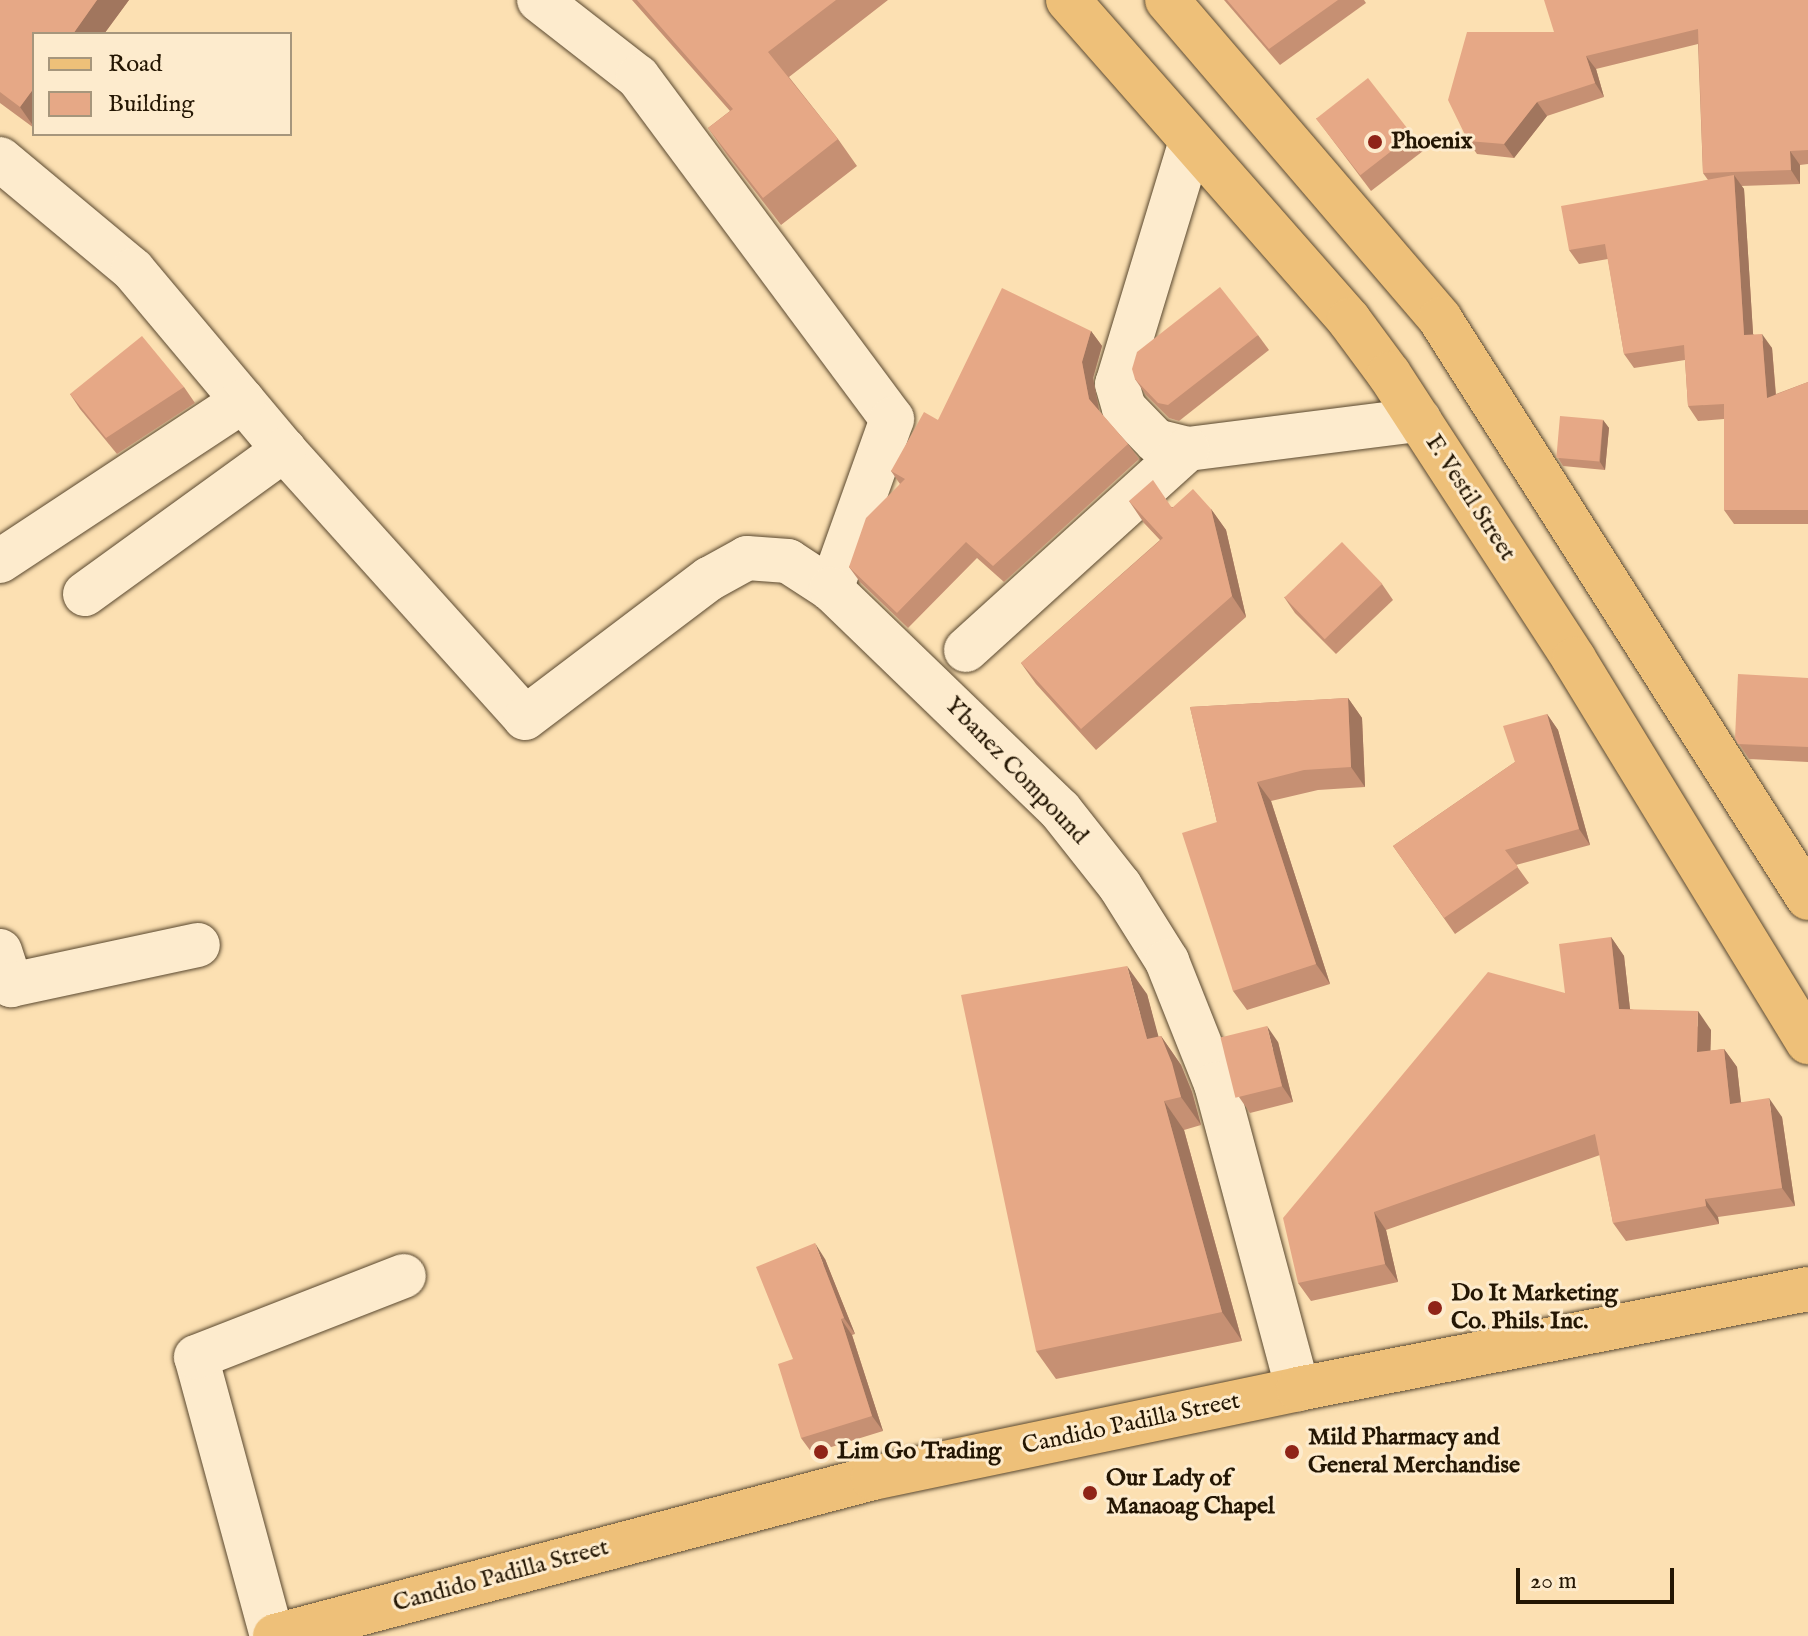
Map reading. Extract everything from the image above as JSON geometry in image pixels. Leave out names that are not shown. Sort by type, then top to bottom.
[{"type":"main road","name":"F. Vestil Street","points":[[1068,0],[1349,320],[1419,420],[1574,659],[1808,1042]]},
{"type":"main road","points":[[1167,0],[1440,319],[1619,595],[1742,798],[1808,898]]},
{"type":"main road","name":"Candido Padilla Street","points":[[273,1636],[873,1478],[1298,1389],[1808,1289]]},
{"type":"street","points":[[542,1],[638,77],[892,419],[831,589]]},
{"type":"street","points":[[1191,141],[1117,384],[1124,408],[1156,441],[1188,449],[1419,420]]},
{"type":"street","points":[[0,159],[133,270],[284,450],[85,594]]},
{"type":"street","points":[[0,561],[243,401]]},
{"type":"street","points":[[966,650],[1188,449]]},
{"type":"street","name":"Ybanez Compound","points":[[284,450],[525,718],[709,579],[747,558],[788,561],[831,589],[1060,810],[1120,886],[1167,961],[1216,1084],[1298,1389]]},
{"type":"street","points":[[0,951],[11,985],[198,945]]},
{"type":"street","points":[[273,1636],[196,1357],[404,1276]]},
{"type":"building","points":[[0,0],[97,0],[74,32],[32,32],[32,91],[20,107],[0,92]]},
{"type":"building","points":[[637,0],[836,0],[768,52],[838,139],[763,198],[708,128],[733,109]]},
{"type":"building","points":[[1227,0],[1338,0],[1269,49]]},
{"type":"building","points":[[1544,0],[1808,0],[1808,150],[1790,151],[1791,170],[1703,173],[1698,29],[1586,56],[1595,83],[1537,102],[1504,144],[1468,141],[1448,100],[1467,32],[1554,32]]},
{"type":"building","name":"Phoenix","points":[[1368,78],[1412,135],[1360,175],[1316,119]]},
{"type":"building","points":[[1734,175],[1744,335],[1762,334],[1767,398],[1808,382],[1808,510],[1724,510],[1724,404],[1688,406],[1684,345],[1624,354],[1605,244],[1569,250],[1561,206]]},
{"type":"building","points":[[1220,287],[1258,335],[1168,405],[1158,403],[1135,379],[1132,369],[1137,352]]},
{"type":"building","points":[[1002,288],[1091,331],[1082,362],[1089,399],[1128,444],[993,566],[966,542],[897,613],[849,567],[866,518],[905,479],[891,471],[924,412],[938,420]]},
{"type":"building","points":[[142,336],[184,387],[106,438],[70,394]]},
{"type":"building","points":[[1560,416],[1603,420],[1599,462],[1556,458]]},
{"type":"building","points":[[1153,480],[1172,508],[1193,489],[1211,509],[1232,596],[1081,729],[1021,663],[1163,538],[1129,501]]},
{"type":"building","points":[[1342,542],[1382,584],[1325,639],[1284,598]]},
{"type":"building","points":[[1738,674],[1808,678],[1808,747],[1738,744],[1735,738]]},
{"type":"building","points":[[1348,698],[1351,767],[1304,770],[1257,782],[1316,964],[1233,991],[1182,833],[1217,822],[1190,707]]},
{"type":"building","points":[[1547,714],[1579,829],[1505,850],[1518,867],[1444,918],[1393,846],[1515,762],[1503,726]]},
{"type":"building","points":[[1611,937],[1619,1009],[1698,1011],[1697,1052],[1724,1049],[1730,1104],[1769,1098],[1782,1188],[1705,1199],[1706,1206],[1613,1223],[1595,1134],[1374,1212],[1385,1264],[1298,1283],[1283,1218],[1488,972],[1565,993],[1559,944]]},
{"type":"building","points":[[1127,966],[1147,1039],[1161,1036],[1172,1063],[1181,1097],[1164,1101],[1222,1312],[1036,1351],[961,995]]},
{"type":"building","points":[[1267,1026],[1282,1086],[1235,1098],[1220,1038]]},
{"type":"building","points":[[815,1243],[844,1318],[841,1319],[872,1416],[801,1438],[778,1364],[793,1359],[756,1267]]},
{"type":"place","name":"Phoenix","points":[[1375,142]]},
{"type":"place","name":"Do It Marketing Co. Phils. Inc.","points":[[1435,1308]]},
{"type":"place","name":"Lim Go Trading","points":[[821,1452]]},
{"type":"place","name":"Mild Pharmacy and General Merchandise","points":[[1292,1452]]},
{"type":"place","name":"Our Lady of Manaoag Chapel","points":[[1090,1493]]}]
